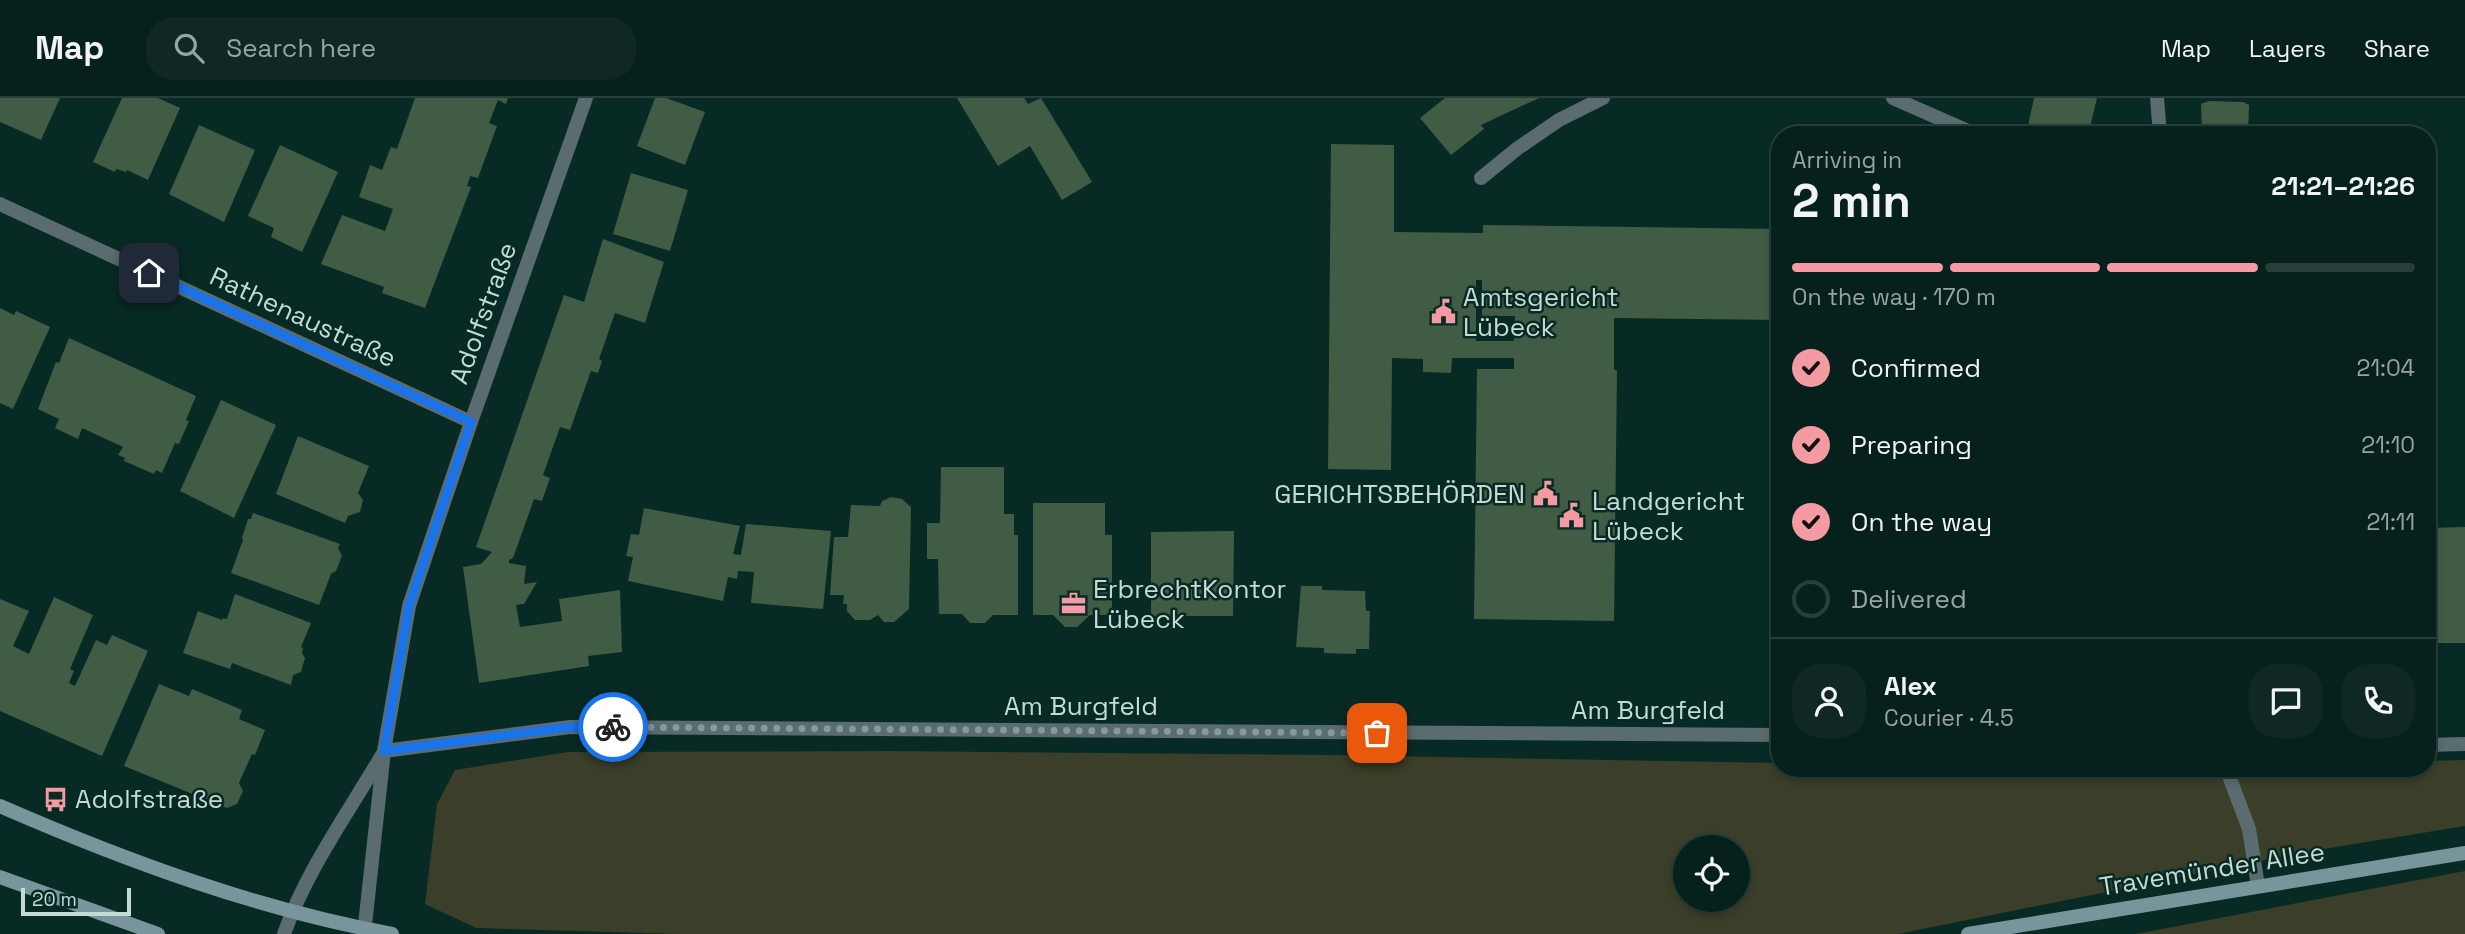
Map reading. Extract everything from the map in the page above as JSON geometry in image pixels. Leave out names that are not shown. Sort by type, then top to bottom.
[{"type":"main road","points":[[0,806],[104,849],[212,889],[365,931],[393,934]]},
{"type":"main road","name":"Travemünder Allee","points":[[1968,934],[2465,853]]},
{"type":"main road","points":[[0,877],[158,934]]},
{"type":"street","name":"Adolfstraße","points":[[365,931],[384,751],[409,606],[586,98]]},
{"type":"street","points":[[1481,178],[1559,120],[1604,98]]},
{"type":"street","points":[[1894,98],[1957,126]]},
{"type":"street","points":[[2157,98],[2159,126]]},
{"type":"street","name":"Rathenaustraße","points":[[0,204],[471,422]]},
{"type":"street","name":"Am Burgfeld","points":[[384,751],[570,727],[1771,736]]},
{"type":"street","points":[[2436,745],[2465,744]]},
{"type":"street","name":"Adolfstraße","points":[[284,934],[292,910],[384,751]]},
{"type":"street","points":[[2230,777],[2249,829],[2258,886]]},
{"type":"green space","points":[[890,751],[1771,763],[1771,777],[2436,777],[2436,761],[2465,760],[2465,826],[2299,853],[1898,934],[680,934],[476,928],[425,904],[437,804],[455,770],[568,752]]},
{"type":"green space","points":[[2465,871],[2465,934],[2136,934]]},
{"type":"building","points":[[0,98],[60,98],[41,140],[0,122]]},
{"type":"building","points":[[122,98],[158,98],[180,108],[148,180],[127,170],[116,169],[115,172],[93,162]]},
{"type":"building","points":[[415,98],[508,98],[506,104],[498,100],[489,123],[497,126],[478,178],[470,176],[467,186],[471,187],[425,308],[382,293],[384,287],[321,264],[342,215],[385,231],[393,209],[359,197],[370,165],[382,170],[391,147],[397,149]]},
{"type":"building","points":[[655,98],[666,98],[705,112],[685,165],[637,146]]},
{"type":"building","points":[[957,98],[1024,98],[1028,104],[1041,98],[1092,182],[1062,200],[1030,146],[998,166]]},
{"type":"building","points":[[1445,98],[1539,98],[1481,125],[1484,129],[1451,155],[1420,118]]},
{"type":"building","points":[[2034,98],[2097,98],[2090,126],[2028,126]]},
{"type":"building","points":[[2209,101],[2243,102],[2249,105],[2248,126],[2202,126],[2201,104]]},
{"type":"building","points":[[199,125],[255,150],[224,222],[169,194]]},
{"type":"building","name":"GERICHTSBEHÖRDEN","points":[[1331,144],[1394,145],[1394,232],[1483,233],[1483,225],[1771,229],[1771,320],[1614,318],[1614,370],[1617,370],[1614,621],[1474,619],[1477,369],[1514,369],[1514,358],[1452,358],[1451,373],[1423,372],[1423,359],[1392,358],[1391,470],[1328,469]],"holes":[[[1476,280],[1482,280],[1482,316],[1515,316],[1514,341],[1476,341]]]},
{"type":"building","points":[[280,145],[338,172],[302,252],[271,237],[274,228],[248,216]]},
{"type":"building","points":[[631,173],[688,190],[670,251],[613,234]]},
{"type":"building","points":[[603,239],[664,262],[645,323],[615,313],[599,359],[602,361],[598,373],[591,371],[570,430],[560,427],[543,475],[550,478],[542,501],[534,499],[509,563],[526,566],[524,584],[537,582],[524,604],[516,605],[520,627],[562,621],[559,599],[620,590],[622,652],[588,656],[589,666],[479,683],[463,567],[481,564],[492,552],[476,547],[564,295],[584,302]]},
{"type":"building","points":[[0,308],[14,315],[16,311],[50,327],[13,409],[0,403]]},
{"type":"building","points":[[69,338],[196,396],[179,444],[175,443],[162,473],[156,470],[154,474],[124,461],[125,458],[118,455],[123,447],[82,428],[78,439],[55,428],[59,419],[38,409],[56,362],[59,363]]},
{"type":"building","points":[[221,400],[276,425],[234,518],[180,491]]},
{"type":"building","points":[[298,436],[369,466],[358,493],[363,500],[360,512],[348,516],[345,523],[276,494]]},
{"type":"building","points":[[941,467],[1004,467],[1004,514],[1014,514],[1014,535],[1018,535],[1018,615],[993,615],[985,623],[970,623],[962,614],[939,614],[938,559],[927,559],[927,523],[940,523]]},
{"type":"building","points":[[891,497],[902,499],[911,507],[909,609],[894,622],[884,622],[878,615],[870,620],[855,620],[847,611],[847,604],[843,604],[844,595],[830,595],[834,537],[848,537],[851,505],[880,506],[882,501]]},
{"type":"building","points":[[1033,503],[1105,503],[1105,535],[1112,535],[1112,615],[1090,615],[1077,627],[1065,627],[1053,615],[1033,615]]},
{"type":"building","points":[[644,508],[740,526],[733,554],[741,555],[746,524],[831,531],[823,609],[751,603],[754,572],[738,571],[737,579],[728,577],[723,601],[628,581],[633,557],[626,556],[631,534],[639,535]]},
{"type":"building","points":[[253,513],[340,544],[338,548],[342,556],[336,571],[331,574],[319,605],[231,573],[248,519],[251,519]]},
{"type":"building","points":[[2465,527],[2465,643],[2436,643],[2436,528]]},
{"type":"building","points":[[1234,531],[1233,616],[1151,616],[1151,532]]},
{"type":"building","points":[[1301,586],[1322,586],[1322,590],[1365,591],[1366,611],[1370,611],[1369,649],[1356,649],[1356,654],[1324,653],[1324,648],[1296,647]]},
{"type":"building","points":[[235,594],[311,623],[301,647],[305,658],[301,672],[293,675],[291,685],[232,663],[230,669],[183,653],[198,611],[222,620],[227,619]]},
{"type":"building","points":[[54,597],[93,615],[70,669],[74,671],[69,683],[75,686],[96,640],[107,645],[112,635],[148,651],[102,756],[0,711],[0,599],[29,611],[13,646],[29,654]]},
{"type":"building","points":[[159,684],[189,696],[192,689],[242,710],[239,719],[265,730],[239,783],[243,791],[237,804],[227,808],[124,766]]},
{"type":"way so far","points":[[613,727],[1377,733]]},
{"type":"place","name":"Amtsgericht Lübeck","points":[[1443,312]]},
{"type":"place","name":"GERICHTSBEHÖRDEN","points":[[1545,494]]},
{"type":"place","name":"Landgericht Lübeck","points":[[1572,516]]},
{"type":"place","name":"ErbrechtKontor Lübeck","points":[[1073,604]]},
{"type":"place","name":"Adolfstraße","points":[[55,799]]},
{"type":"route","points":[[149,273],[471,422],[409,606],[384,751],[570,727],[613,727]]}]
